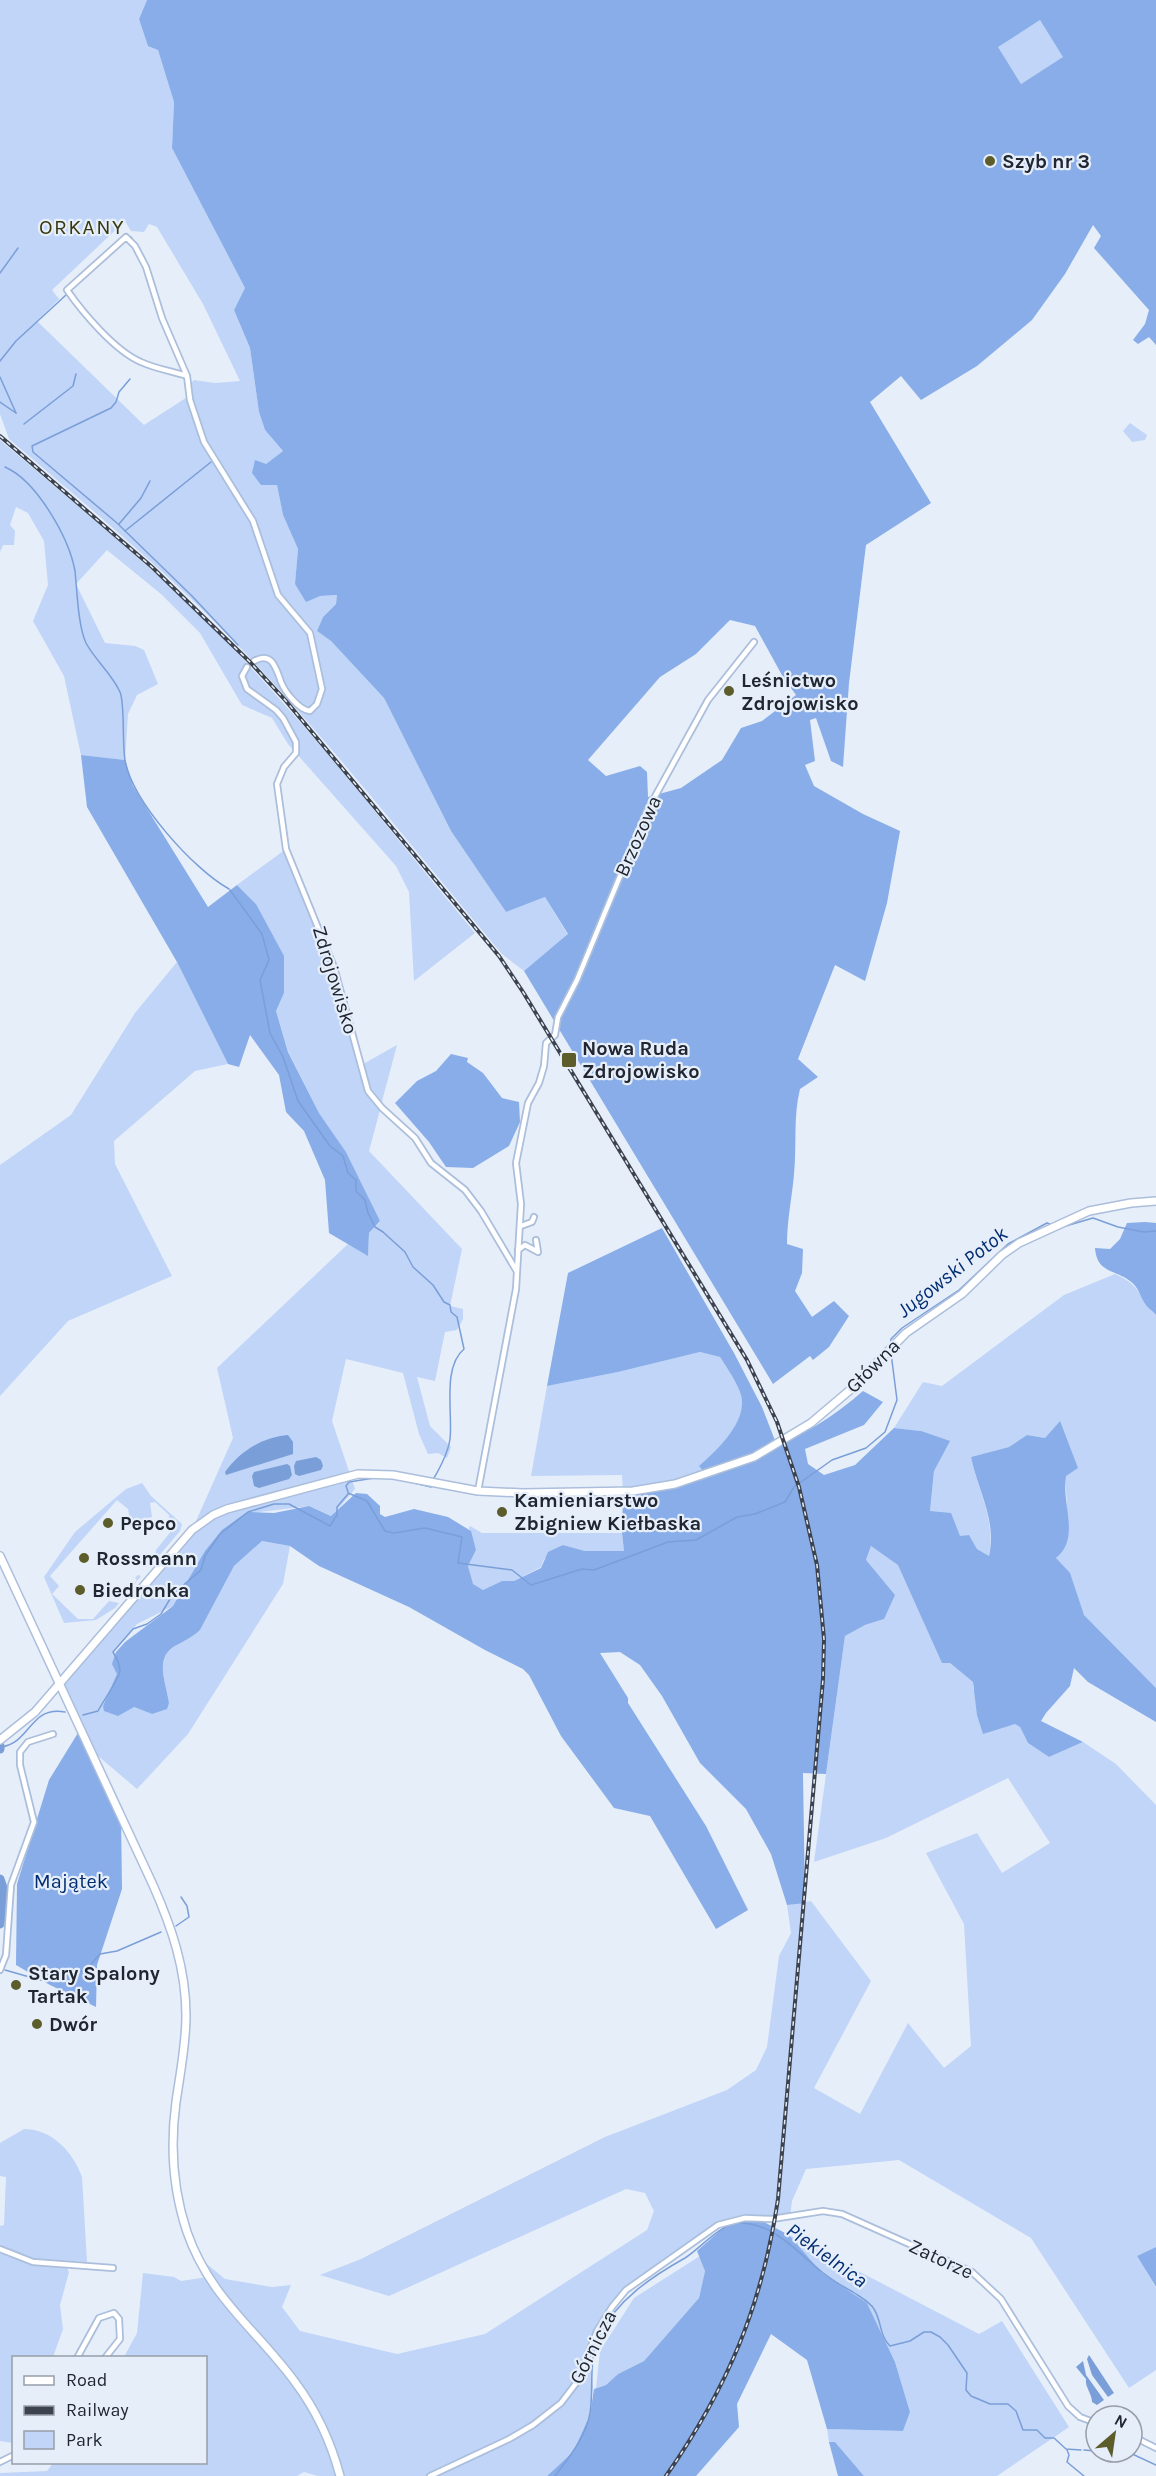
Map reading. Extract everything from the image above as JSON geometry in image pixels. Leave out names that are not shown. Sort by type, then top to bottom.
[{"type":"street","points":[[187,376],[140,362],[130,356],[104,333],[67,290],[126,237],[135,246],[146,267],[162,318],[187,376],[190,400],[204,442],[253,521],[268,560],[274,587],[310,633],[322,689],[317,704],[313,709],[306,711],[301,708],[283,686],[278,669],[273,662],[262,658],[254,661]]},
{"type":"street","name":"Brzozowa","points":[[521,1226],[516,1163],[528,1102],[539,1083],[544,1066],[546,1043],[555,1035],[558,1017],[577,980],[655,795],[708,700],[754,642]]},
{"type":"street","name":"Zdrojowisko","points":[[247,667],[242,676],[247,689],[276,710],[296,742],[296,753],[279,775],[277,784],[286,849],[334,967],[368,1091],[382,1108],[415,1138],[431,1163],[465,1190],[481,1211],[516,1270]]},
{"type":"street","name":"Główna","points":[[478,1491],[523,1493],[633,1491],[675,1484],[754,1456],[811,1423],[850,1390],[894,1345],[921,1322],[962,1294],[1010,1249],[1054,1225],[1092,1210],[1150,1202]]},
{"type":"street","points":[[1,1737],[24,1723],[192,1530],[213,1515],[358,1474],[393,1474],[478,1491],[514,1301],[521,1226],[532,1222],[534,1217]]},
{"type":"street","points":[[518,1250],[525,1245],[538,1252],[536,1240]]},
{"type":"street","points":[[0,1556],[153,1885],[170,1926],[178,1954],[184,1986],[186,2018],[173,2149],[175,2182],[187,2232],[200,2262],[218,2292],[280,2364],[305,2397],[326,2435],[340,2476]]},
{"type":"street","points":[[0,1970],[6,1955],[11,1885],[34,1822],[20,1765],[20,1752],[28,1742],[52,1734]]},
{"type":"street","name":"Zatorze","points":[[790,2217],[823,2211],[842,2214],[972,2272],[991,2288],[1006,2307],[1068,2406],[1084,2418]]},
{"type":"street","name":"Górnicza","points":[[430,2476],[509,2439],[533,2425],[561,2403],[577,2382],[597,2331],[612,2307],[637,2281],[718,2225],[745,2218],[790,2217]]},
{"type":"street","points":[[0,2249],[22,2259],[45,2264],[113,2268]]},
{"type":"street","points":[[78,2356],[99,2318],[114,2313],[119,2319],[120,2339],[107,2356]]},
{"type":"green space","points":[[0,0],[147,0],[139,19],[148,45],[158,50],[174,102],[172,148],[245,288],[234,310],[250,348],[259,412],[265,430],[283,451],[266,464],[261,485],[277,484],[283,515],[298,549],[295,584],[320,596],[337,595],[336,604],[323,617],[317,631],[331,641],[384,698],[451,831],[506,912],[545,897],[568,935],[524,971],[502,954],[347,768],[251,659],[164,573],[9,439],[0,414]],"holes":[[[125,221],[131,231],[144,232],[149,224],[157,227],[203,304],[240,381],[215,383],[194,380],[191,383],[192,394],[144,425],[37,321],[59,299],[52,290]]]},
{"type":"green space","points":[[147,0],[1156,0],[1156,345],[1149,337],[1138,344],[1133,340],[1145,324],[1149,310],[1094,248],[1101,236],[1093,225],[1065,274],[1032,320],[977,366],[921,400],[901,376],[870,402],[931,503],[866,545],[849,683],[843,767],[831,761],[816,718],[810,720],[815,761],[805,765],[814,786],[863,814],[900,831],[887,903],[865,981],[835,965],[798,1059],[818,1077],[800,1089],[797,1110],[795,1163],[787,1244],[803,1249],[802,1273],[795,1291],[812,1317],[834,1301],[849,1316],[829,1347],[813,1360],[810,1356],[773,1384],[524,971],[568,934],[545,897],[506,912],[451,831],[384,698],[331,641],[317,631],[323,617],[336,604],[337,595],[320,596],[306,602],[295,584],[298,549],[283,515],[277,485],[261,485],[252,473],[255,460],[266,464],[283,451],[265,430],[259,412],[250,348],[234,310],[245,288],[172,148],[174,102],[158,50],[148,46],[139,19]],"holes":[[[1040,20],[1063,57],[1021,84],[998,47]],[[730,620],[755,626],[783,677],[796,695],[762,721],[741,728],[722,760],[681,788],[648,797],[647,772],[640,766],[606,776],[588,760],[660,677],[696,654]]]},
{"type":"green space","points":[[1040,20],[1064,57],[1021,84],[997,47]]},
{"type":"green space","points":[[1130,423],[1147,435],[1145,440],[1132,442],[1123,431]]},
{"type":"green space","points":[[0,440],[141,560],[195,610],[255,671],[475,933],[414,981],[409,892],[396,866],[288,744],[272,718],[242,705],[200,633],[161,594],[107,550],[76,584],[105,643],[135,646],[144,650],[158,684],[137,695],[128,714],[125,760],[81,755],[64,676],[33,621],[48,585],[44,541],[28,513],[16,507],[10,525],[15,531],[14,545],[3,545],[0,552]]},
{"type":"green space","points":[[81,755],[125,760],[133,786],[208,907],[237,885],[256,904],[284,956],[284,993],[276,1011],[288,1052],[319,1113],[346,1152],[380,1221],[369,1233],[368,1256],[329,1233],[325,1180],[304,1131],[286,1112],[279,1075],[250,1035],[239,1067],[228,1064],[177,962],[87,807]]},
{"type":"green space","points":[[286,849],[334,967],[364,1090],[380,1110],[369,1151],[462,1249],[450,1306],[463,1309],[463,1319],[457,1330],[445,1332],[435,1381],[417,1377],[430,1426],[451,1447],[447,1458],[438,1453],[428,1454],[419,1434],[403,1373],[346,1359],[332,1421],[355,1489],[332,1516],[309,1506],[260,1512],[220,1534],[173,1606],[137,1624],[114,1652],[120,1670],[103,1706],[134,1707],[152,1714],[169,1703],[163,1671],[165,1657],[175,1646],[200,1630],[234,1566],[262,1541],[290,1546],[283,1584],[188,1734],[137,1789],[91,1750],[59,1683],[192,1530],[233,1438],[217,1368],[348,1244],[368,1255],[369,1233],[380,1222],[346,1152],[319,1113],[288,1051],[276,1011],[284,993],[256,904],[237,885]]},
{"type":"green space","points":[[177,962],[228,1064],[195,1071],[114,1141],[115,1164],[172,1276],[68,1321],[0,1396],[0,1165],[71,1115],[135,1013]]},
{"type":"green space","points":[[397,1045],[381,1105],[373,1094],[363,1064]]},
{"type":"green space","points":[[451,1054],[468,1058],[467,1062],[483,1073],[502,1098],[519,1102],[520,1122],[509,1146],[473,1168],[446,1167],[429,1142],[395,1103],[417,1081],[436,1071]]},
{"type":"green space","points":[[1127,1223],[1156,1223],[1156,1315],[1146,1305],[1133,1283],[1099,1262],[1095,1248],[1110,1249],[1120,1239]]},
{"type":"green space","points":[[662,1228],[734,1353],[762,1407],[776,1443],[766,1450],[793,1439],[817,1425],[863,1391],[883,1402],[864,1425],[805,1449],[808,1464],[824,1475],[855,1465],[894,1428],[921,1431],[950,1441],[934,1471],[930,1511],[951,1513],[960,1536],[969,1535],[977,1549],[989,1556],[991,1530],[989,1518],[971,1457],[1009,1447],[1027,1435],[1045,1438],[1060,1421],[1078,1468],[1066,1476],[1069,1530],[1063,1550],[1056,1558],[1070,1573],[1084,1615],[1156,1688],[1156,1722],[1088,1682],[1074,1668],[1070,1686],[1041,1721],[1083,1742],[1049,1757],[1028,1743],[1020,1727],[1015,1724],[983,1734],[977,1715],[973,1682],[950,1663],[942,1663],[898,1565],[871,1546],[866,1560],[895,1595],[884,1619],[865,1625],[845,1636],[826,1774],[803,1773],[805,1903],[787,1905],[771,1854],[746,1809],[700,1763],[662,1696],[640,1665],[620,1652],[600,1653],[628,1698],[628,1703],[706,1826],[748,1910],[716,1929],[650,1816],[614,1808],[561,1736],[529,1675],[523,1669],[409,1607],[319,1566],[290,1546],[262,1541],[234,1566],[200,1630],[169,1651],[163,1664],[169,1703],[167,1709],[152,1714],[134,1707],[118,1716],[104,1711],[103,1706],[117,1674],[112,1664],[116,1652],[125,1642],[173,1606],[205,1551],[222,1530],[247,1512],[274,1513],[309,1506],[331,1516],[356,1493],[367,1494],[380,1506],[380,1514],[385,1517],[414,1509],[448,1517],[471,1531],[476,1550],[468,1566],[473,1584],[483,1590],[502,1581],[514,1581],[541,1568],[548,1552],[563,1545],[585,1551],[624,1551],[623,1492],[637,1491],[705,1473],[699,1466],[729,1435],[736,1425],[742,1405],[737,1385],[720,1357],[700,1352],[547,1386],[568,1273]]},
{"type":"green space","points":[[1115,1274],[1134,1287],[1156,1315],[1156,1688],[1084,1615],[1056,1558],[1067,1504],[1060,1421],[1045,1438],[1027,1435],[1009,1447],[971,1457],[988,1517],[989,1556],[977,1549],[969,1535],[960,1537],[930,1511],[934,1471],[921,1431],[894,1428],[923,1382],[942,1386],[1064,1295]]},
{"type":"green space","points":[[700,1352],[720,1357],[737,1385],[742,1405],[736,1425],[730,1435],[700,1466],[705,1474],[675,1484],[623,1492],[622,1475],[531,1476],[547,1386]]},
{"type":"green space","points":[[142,1483],[151,1496],[182,1524],[180,1531],[158,1557],[155,1555],[156,1550],[172,1530],[169,1515],[155,1502],[150,1503],[152,1517],[134,1521],[131,1524],[128,1509],[117,1500],[50,1576],[59,1586],[52,1594],[78,1619],[93,1619],[109,1601],[119,1603],[137,1580],[135,1578],[138,1575],[141,1576],[115,1608],[96,1620],[64,1623],[44,1577],[75,1532],[126,1489]]},
{"type":"green space","points":[[470,1526],[482,1533],[622,1533],[624,1551],[585,1551],[563,1545],[544,1559],[541,1567],[514,1581],[502,1581],[483,1590],[472,1584],[468,1566],[476,1550]]},
{"type":"green space","points":[[871,1546],[898,1564],[950,1663],[973,1682],[973,1689],[1020,1727],[1028,1743],[1049,1757],[1083,1742],[1116,1764],[1156,1805],[1156,2247],[1137,2256],[1156,2288],[1156,2370],[1129,2388],[1031,2238],[899,2160],[806,2169],[792,2201],[790,2217],[719,2225],[626,2290],[624,2288],[596,2329],[586,2350],[579,2374],[589,2350],[593,2387],[590,2415],[573,2452],[547,2476],[318,2476],[304,2472],[297,2476],[0,2476],[0,2473],[47,2471],[52,2464],[207,2464],[207,2356],[125,2356],[137,2333],[143,2273],[174,2277],[181,2281],[208,2277],[197,2256],[225,2279],[272,2287],[291,2285],[282,2307],[300,2331],[397,2354],[485,2334],[647,2230],[654,2211],[645,2193],[626,2189],[389,2296],[320,2275],[361,2259],[605,2137],[727,2090],[756,2070],[767,2047],[779,1956],[791,1933],[787,1905],[811,1901],[871,1981],[814,2088],[860,2114],[908,2023],[944,2068],[971,2046],[964,1924],[926,1853],[977,1833],[1002,1873],[1050,1843],[1008,1778],[886,1838],[814,1862],[845,1636],[865,1625],[884,1619],[866,1560]]},
{"type":"green space","name":"Majątek","points":[[81,1728],[121,1815],[122,1889],[97,1965],[96,2007],[50,1985],[16,1965],[17,1884],[49,1780]]},
{"type":"green space","points":[[24,2129],[44,2133],[52,2138],[67,2151],[78,2168],[82,2177],[87,2262],[34,2259],[0,2246],[0,2226],[4,2225],[6,2177],[0,2176],[0,2143]]},
{"type":"green space","points":[[758,2219],[789,2235],[822,2273],[867,2303],[895,2362],[910,2412],[903,2431],[827,2429],[807,2360],[771,2334],[737,2404],[739,2427],[696,2476],[547,2476],[573,2452],[590,2415],[594,2389],[606,2385],[618,2374],[644,2361],[699,2298],[705,2271],[697,2251],[732,2220]]},
{"type":"green space","points":[[789,2235],[979,2334],[1002,2321],[1069,2427],[997,2476],[864,2476],[835,2442],[829,2442],[827,2429],[903,2431],[910,2412],[895,2362],[867,2303],[822,2273]]},
{"type":"green space","points":[[1156,2247],[1156,2287],[1137,2256]]},
{"type":"green space","points":[[0,2251],[32,2264],[67,2268],[69,2272],[60,2305],[63,2329],[53,2356],[12,2356],[12,2443],[0,2441]]},
{"type":"green space","points":[[700,2256],[705,2271],[699,2298],[644,2361],[618,2374],[606,2385],[596,2388],[600,2351],[634,2298]]},
{"type":"green space","points":[[829,2442],[835,2442],[864,2476],[838,2476]]},
{"type":"shaded area","points":[[288,1435],[293,1442],[293,1454],[226,1475],[225,1472],[231,1464],[253,1446]]},
{"type":"shaded area","points":[[316,1457],[321,1460],[323,1466],[321,1470],[299,1476],[295,1474],[296,1461]]},
{"type":"shaded area","points":[[287,1464],[290,1466],[292,1475],[289,1479],[259,1488],[254,1486],[252,1476],[254,1472]]},
{"type":"shaded area","points":[[1089,2355],[1114,2393],[1108,2397],[1092,2375],[1087,2359]]},
{"type":"shaded area","points":[[1083,2361],[1086,2375],[1104,2400],[1098,2404],[1092,2402],[1086,2379],[1076,2367]]},
{"type":"waterway","points":[[131,237],[149,267]]},
{"type":"waterway","points":[[0,273],[18,248]]},
{"type":"waterway","points":[[70,291],[92,270]]},
{"type":"waterway","points":[[154,283],[156,291]]},
{"type":"waterway","points":[[0,361],[16,341],[66,295]]},
{"type":"waterway","points":[[24,424],[73,386],[76,374]]},
{"type":"waterway","points":[[0,377],[16,413]]},
{"type":"waterway","points":[[130,379],[119,392],[111,408],[32,446],[33,452],[117,523],[192,596],[238,645]]},
{"type":"waterway","points":[[0,402],[16,413]]},
{"type":"waterway","points":[[125,531],[211,462]]},
{"type":"waterway","points":[[5,467],[17,474],[40,497],[66,543],[75,571],[83,636],[113,679],[122,697],[125,760],[139,795],[151,814],[182,850],[214,879],[229,889]]},
{"type":"waterway","points":[[119,524],[141,498],[150,481]]},
{"type":"waterway","points":[[230,890],[262,934],[269,960],[260,980],[270,1033],[283,1057],[298,1101],[330,1146],[343,1156],[348,1173],[356,1180],[356,1191],[365,1200],[375,1227],[405,1252],[413,1267],[433,1285],[457,1317],[464,1349],[457,1357],[451,1379],[449,1444],[434,1478]]},
{"type":"waterway","name":"Jugowski Potok","points":[[1059,1228],[1093,1218],[1118,1227],[1144,1232],[1156,1231]]},
{"type":"waterway","name":"Jugowski Potok","points":[[890,1346],[891,1339],[902,1328],[959,1290],[1008,1244],[1047,1223],[1052,1225]]},
{"type":"waterway","name":"Jugowski Potok","points":[[348,1493],[367,1501],[385,1531],[394,1533],[425,1528],[462,1537],[458,1563],[512,1570],[531,1585],[582,1569],[594,1570],[668,1542],[696,1540],[737,1517],[755,1514],[785,1502],[794,1487],[832,1460],[866,1448],[885,1432],[897,1400],[891,1353]]},
{"type":"waterway","points":[[348,1492],[346,1486],[349,1482],[374,1478]]},
{"type":"waterway","points":[[402,1480],[431,1487]]},
{"type":"waterway","name":"Jugowski Potok","points":[[83,1715],[98,1711],[119,1675],[120,1669],[113,1652],[133,1629],[147,1624],[161,1614],[173,1594],[201,1570],[205,1556],[220,1534],[248,1512],[274,1504],[289,1504],[330,1526],[337,1515],[337,1507],[348,1494]]},
{"type":"waterway","name":"Jugowski Potok","points":[[1,1747],[19,1739],[44,1714],[53,1711],[65,1712]]},
{"type":"waterway","points":[[0,1879],[4,1891],[0,1924]]},
{"type":"waterway","points":[[176,1926],[189,1917],[187,1906],[181,1897]]},
{"type":"waterway","points":[[5,1970],[47,1980],[53,1976],[86,1970],[100,1954],[117,1951],[161,1932]]},
{"type":"waterway","name":"Piekielnica","points":[[555,2476],[576,2446],[588,2422],[594,2354],[599,2336],[606,2323],[636,2291],[691,2254],[717,2232],[738,2223],[773,2232],[826,2275],[872,2306],[886,2342],[890,2346],[910,2341],[924,2332],[931,2332],[948,2345],[967,2373],[966,2390],[971,2396],[990,2404],[1008,2404],[1016,2411],[1023,2430],[1037,2430],[1045,2438],[1054,2438],[1066,2449],[1081,2450]]},
{"type":"waterway","name":"Piekielnica","points":[[1067,2450],[1069,2455],[1067,2462],[1084,2476]]},
{"type":"waterway","points":[[1144,2459],[1156,2465]]},
{"type":"railway","points":[[0,436],[152,567],[251,663],[286,701],[499,956],[747,1360],[777,1422],[799,1487],[817,1565],[824,1639],[823,1679],[778,2199],[762,2275],[739,2344],[707,2410],[666,2476]]},
{"type":"place","name":"Szyb nr 3","points":[[990,161]]},
{"type":"place","name":"Leśnictwo Zdrojowisko","points":[[729,691]]},
{"type":"place","name":"Nowa Ruda Zdrojowisko","points":[[569,1060]]},
{"type":"place","name":"Kamieniarstwo Zbigniew Kiełbaska","points":[[502,1512]]},
{"type":"place","name":"Pepco","points":[[108,1523]]},
{"type":"place","name":"Rossmann","points":[[84,1558]]},
{"type":"place","name":"Biedronka","points":[[80,1590]]},
{"type":"place","name":"Stary Spalony Tartak","points":[[16,1985]]},
{"type":"place","name":"Dwór","points":[[37,2024]]},
{"type":"district","name":"ORKANY","points":[[82,227]]}]
